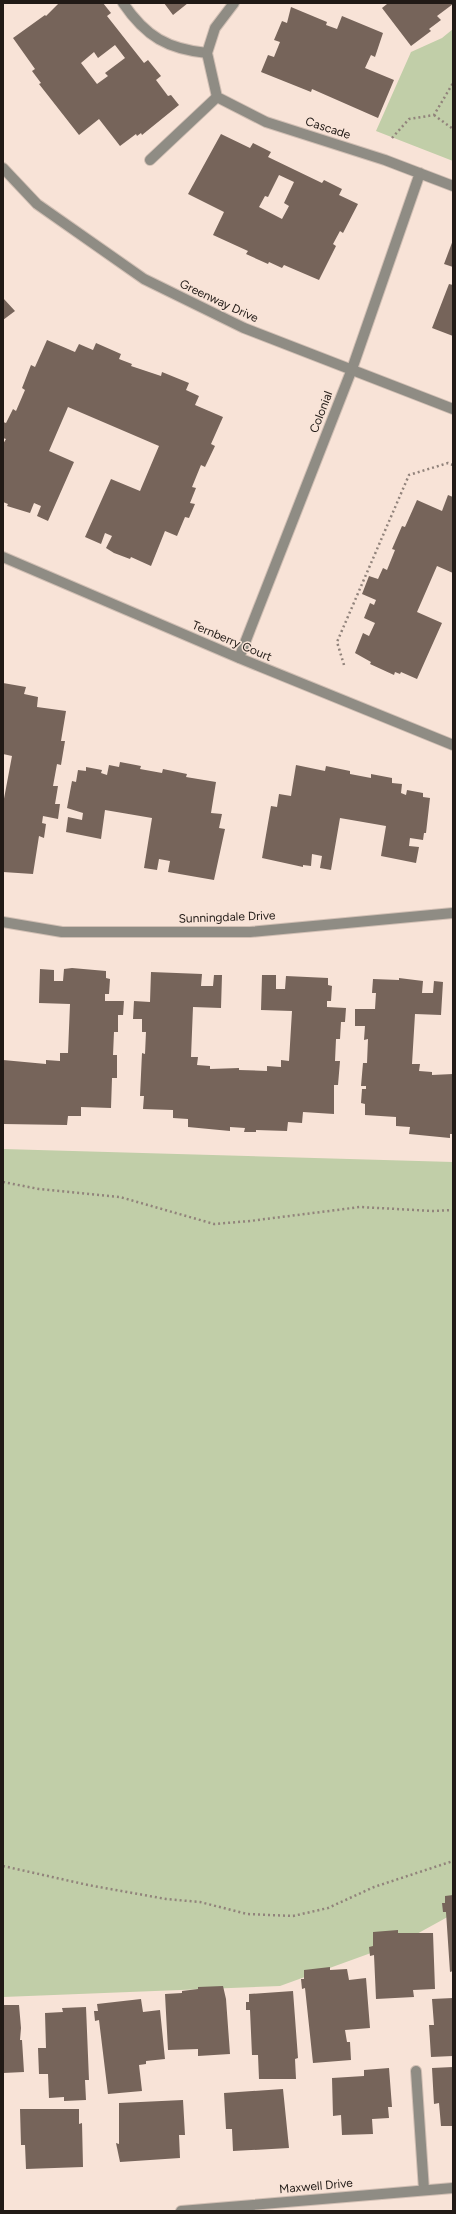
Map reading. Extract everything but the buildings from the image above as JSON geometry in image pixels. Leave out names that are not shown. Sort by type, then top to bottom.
[{"type":"street","points":[[123,3],[156,39],[178,49],[207,53]]},
{"type":"street","points":[[150,160],[217,97],[207,53],[215,28],[234,3]]},
{"type":"street","name":"Cascade","points":[[217,97],[266,122],[420,173],[453,186]]},
{"type":"street","name":"Greenway Drive","points":[[3,168],[37,204],[144,279],[244,328],[453,409]]},
{"type":"street","name":"Colonial","points":[[239,658],[352,369],[420,173]]},
{"type":"street","name":"Ternberry Court","points":[[3,557],[239,658],[453,745]]},
{"type":"street","name":"Sunningdale Drive","points":[[3,922],[62,932],[250,932],[453,913]]},
{"type":"street","points":[[416,2071],[424,2190]]},
{"type":"street","name":"Maxwell Drive","points":[[181,2211],[453,2188]]},
{"type":"path","points":[[434,115],[453,83]]},
{"type":"path","points":[[390,140],[408,119],[434,115],[453,129]]},
{"type":"path","points":[[344,665],[337,642],[409,475],[448,463],[453,465]]},
{"type":"path","points":[[3,1182],[39,1189],[120,1197],[214,1224],[360,1207],[433,1211],[453,1210]]},
{"type":"path","points":[[3,1866],[88,1885],[166,1899],[200,1902],[247,1914],[293,1916],[328,1908],[374,1887],[453,1861]]},
{"type":"green space","points":[[453,29],[453,161],[376,131],[411,52],[442,38]]},
{"type":"green space","points":[[3,1149],[453,1162],[453,1914],[404,1941],[280,1986],[3,1997]]}]
